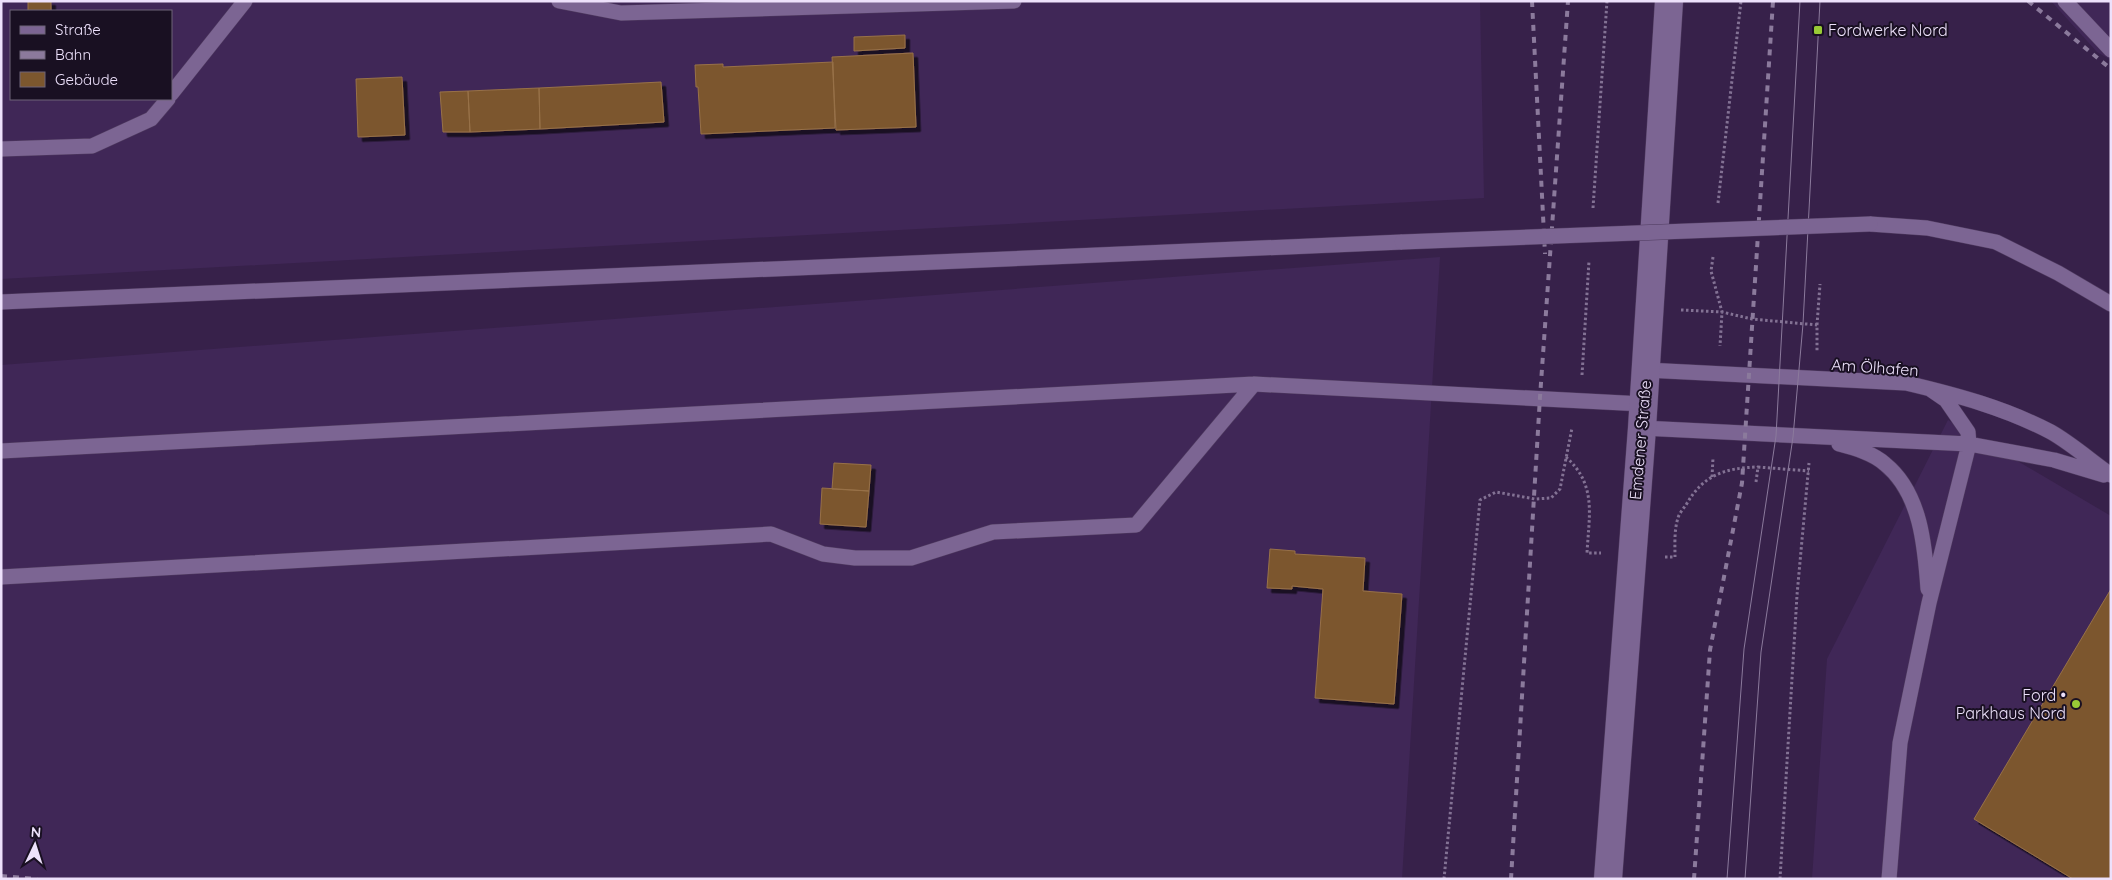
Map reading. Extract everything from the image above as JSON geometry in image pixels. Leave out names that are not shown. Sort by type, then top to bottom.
[{"type":"street","name":"Emdener Straße","points":[[1608,879],[1643,416],[1669,1]]},
{"type":"lane","points":[[172,93],[245,1]]},
{"type":"lane","points":[[559,1],[622,13],[1014,1]]},
{"type":"lane","points":[[2065,1],[2111,50]]},
{"type":"lane","points":[[1,149],[92,146],[151,119],[167,100]]},
{"type":"lane","points":[[1,302],[1402,242],[1870,224],[1927,228],[1996,242],[2058,273],[2111,304]]},
{"type":"lane","name":"Am Ölhafen","points":[[1646,370],[1906,383],[1980,401],[2012,413],[2053,433],[2111,476]]},
{"type":"lane","points":[[1,577],[404,556],[771,534],[823,554],[855,558],[911,558],[993,532],[1136,525],[1254,384]]},
{"type":"lane","name":"Am Ölhafen","points":[[1,451],[1254,384],[1577,400],[1643,416],[1811,437],[1969,444],[2054,460],[2111,476]]},
{"type":"lane","points":[[1888,879],[1900,743],[1929,603],[1969,444],[1968,432],[1946,400],[1930,389]]},
{"type":"lane","points":[[1811,437],[1864,453],[1885,463],[1901,482],[1914,506],[1925,547],[1929,603]]},
{"type":"path","points":[[1592,218],[1607,1]]},
{"type":"path","points":[[1717,205],[1742,1]]},
{"type":"path","points":[[1713,252],[1712,271],[1722,312]]},
{"type":"path","points":[[1444,879],[1480,500],[1496,492],[1535,499],[1551,498],[1560,489],[1582,374],[1590,257]]},
{"type":"path","points":[[1817,380],[1817,325],[1820,284]]},
{"type":"path","points":[[1649,309],[1722,312],[1752,319],[1817,325]]},
{"type":"path","points":[[1780,879],[1797,595],[1811,437]]},
{"type":"path","points":[[1756,482],[1758,467],[1809,471]]},
{"type":"shaded area","points":[[1,1],[1480,1],[1484,198],[1,279]]},
{"type":"shaded area","points":[[2051,1],[2111,1],[2111,60],[2097,52]]},
{"type":"shaded area","points":[[1440,257],[1402,879],[1,879],[1,365]]},
{"type":"shaded area","points":[[1948,420],[2111,516],[2111,879],[1812,879],[1827,659]]},
{"type":"building","points":[[28,1],[51,1],[51,10],[28,10]]},
{"type":"building","points":[[905,35],[905,48],[854,51],[854,37]]},
{"type":"building","points":[[913,53],[916,127],[836,130],[832,57]]},
{"type":"building","points":[[833,62],[835,128],[701,134],[695,65],[723,64],[723,67]]},
{"type":"building","points":[[402,77],[405,135],[358,137],[356,79]]},
{"type":"building","points":[[661,82],[664,122],[540,129],[539,88]]},
{"type":"building","points":[[539,88],[540,129],[470,132],[468,91]]},
{"type":"building","points":[[468,91],[470,132],[443,132],[440,92]]},
{"type":"building","points":[[834,463],[871,465],[869,491],[832,489]]},
{"type":"building","points":[[822,488],[869,491],[866,527],[820,524]]},
{"type":"building","points":[[1270,549],[1295,551],[1295,554],[1365,558],[1363,591],[1402,594],[1394,704],[1315,698],[1323,589],[1292,586],[1292,589],[1267,588]]},
{"type":"building","name":"Ford • Parkhaus Nord","points":[[2111,589],[2111,879],[2073,879],[1974,819]]},
{"type":"tram line","points":[[1727,879],[1744,649],[1776,436],[1800,1]]},
{"type":"tram line","points":[[1745,879],[1761,652],[1793,437],[1803,324],[1820,1]]},
{"type":"railway","points":[[1532,1],[1545,254]]},
{"type":"railway","points":[[1511,879],[1540,397],[1568,1]]},
{"type":"railway","points":[[1694,879],[1710,650],[1742,483],[1773,1]]},
{"type":"railway","points":[[2028,1],[2111,69]]},
{"type":"railway","points":[[1,876],[37,879]]},
{"type":"place","name":"Fordwerke Nord","points":[[1818,30]]},
{"type":"place","name":"Ford • Parkhaus Nord","points":[[2076,704]]}]
